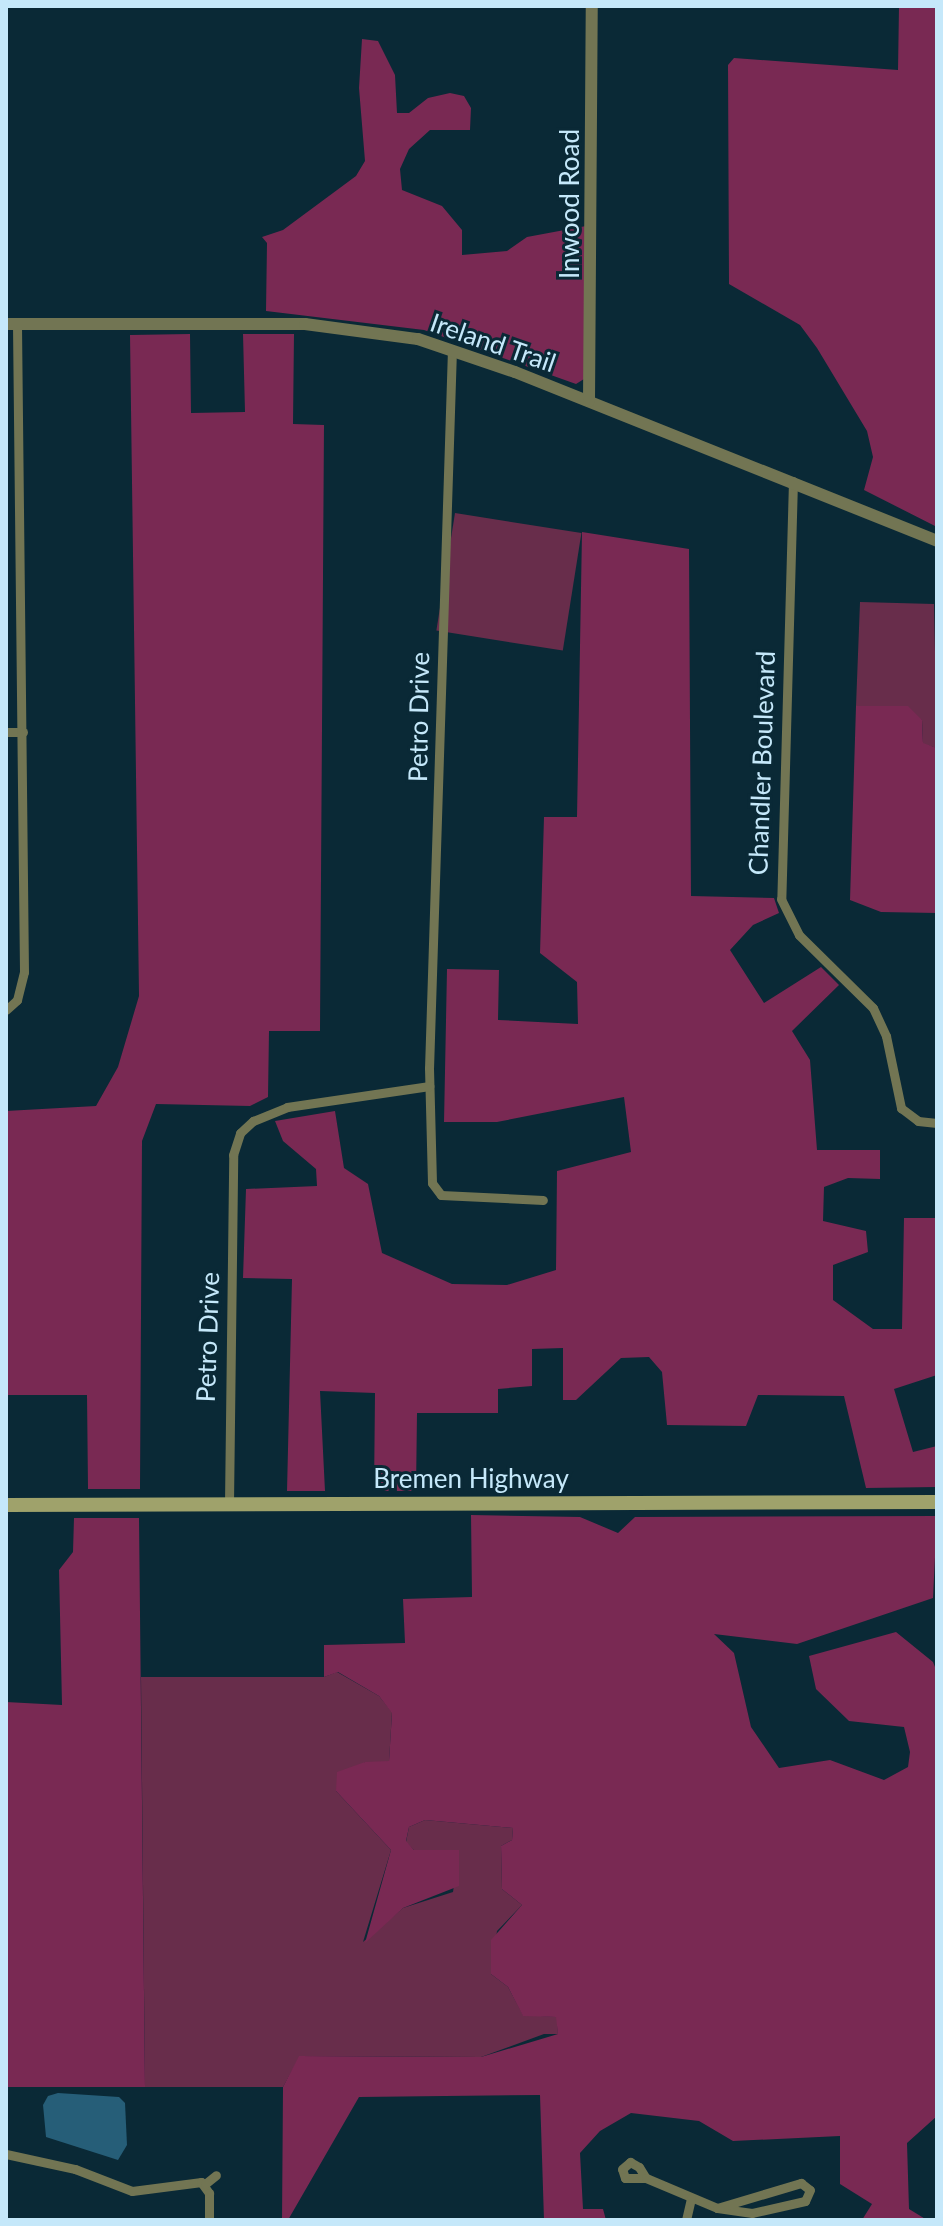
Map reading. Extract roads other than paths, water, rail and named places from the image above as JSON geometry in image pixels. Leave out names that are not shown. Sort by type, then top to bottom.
[{"type":"main road","name":"Bremen Highway","points":[[6,1505],[937,1502]]},
{"type":"street","name":"Inwood Road","points":[[589,401],[592,6]]},
{"type":"street","name":"Ireland Trail","points":[[12,324],[305,324],[392,334],[452,349],[589,401],[937,541]]},
{"type":"street","points":[[9,1008],[24,972],[23,732],[12,324]]},
{"type":"street","name":"Petro Drive","points":[[452,349],[429,1086],[432,1183],[436,1192],[543,1200]]},
{"type":"street","name":"Chandler Boulevard","points":[[793,481],[781,899],[799,935],[873,1008],[886,1036],[901,1108],[918,1121],[937,1123]]},
{"type":"street","points":[[6,732],[23,732]]},
{"type":"street","name":"Petro Drive","points":[[229,1504],[233,1155],[240,1133],[253,1121],[287,1107],[429,1086]]},
{"type":"street","points":[[6,2154],[75,2169],[132,2191],[205,2184],[216,2175]]},
{"type":"street","points":[[646,2178],[717,2208],[764,2210],[805,2201],[810,2190],[801,2183],[717,2208]]},
{"type":"street","points":[[205,2184],[209,2220]]},
{"type":"street","points":[[686,2220],[691,2199]]},
{"type":"water","points":[[58,2093],[119,2097],[125,2103],[127,2145],[118,2160],[46,2137],[43,2105],[48,2096]]}]
